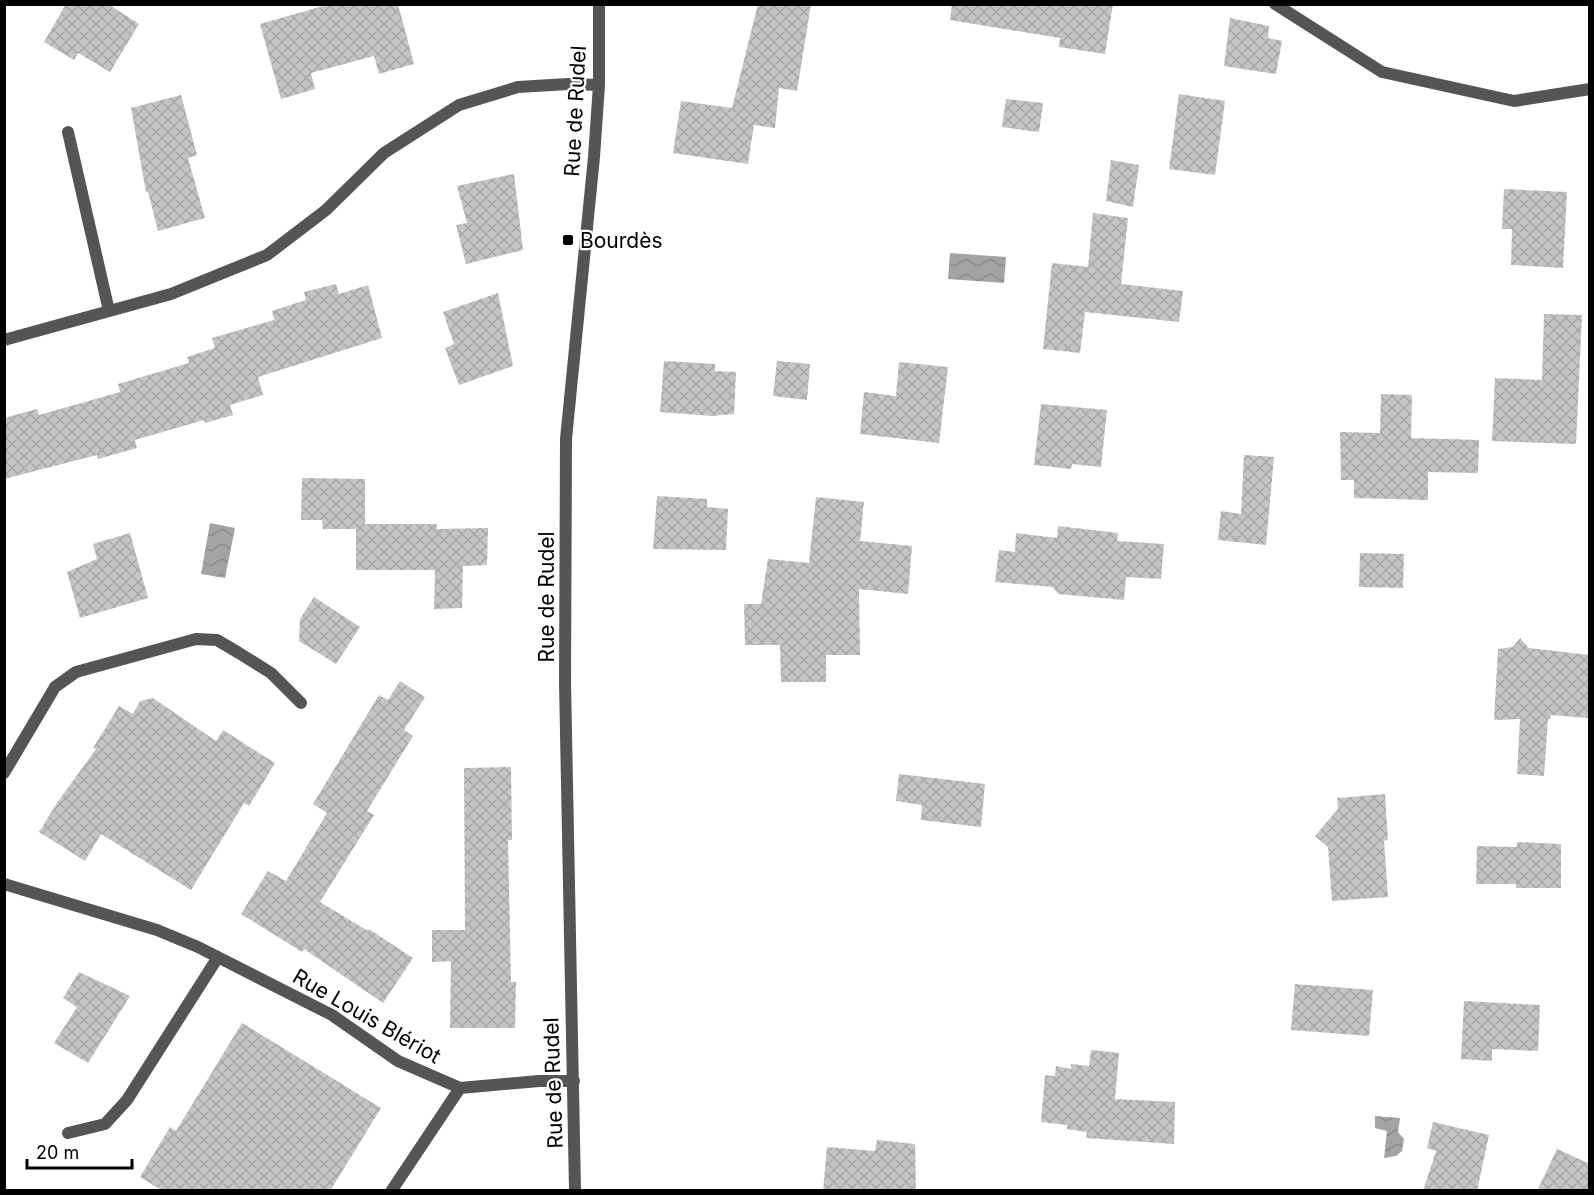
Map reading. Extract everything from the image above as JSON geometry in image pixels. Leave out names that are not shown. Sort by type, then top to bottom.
[{"type":"street","name":"Rue de Rudel","points":[[575,1191],[565,682],[566,439],[594,157],[599,86],[599,4]]},
{"type":"street","points":[[1275,4],[1382,72],[1514,101],[1590,88]]},
{"type":"street","points":[[4,340],[171,294],[267,255],[326,210],[384,153],[459,105],[518,87],[568,84],[599,86]]},
{"type":"street","points":[[68,132],[109,311]]},
{"type":"street","points":[[4,773],[55,687],[76,672],[196,639],[217,640],[255,663],[271,673],[301,703]]},
{"type":"street","name":"Rue Louis Blériot","points":[[4,884],[157,930],[218,957],[332,1015],[398,1061],[460,1088],[539,1081],[574,1081]]},
{"type":"street","points":[[68,1133],[105,1124],[127,1100],[218,957]]},
{"type":"street","points":[[398,1187],[460,1088]]},
{"type":"water","points":[[950,253],[1006,257],[1004,283],[948,279]]},
{"type":"water","points":[[210,523],[235,528],[225,578],[201,574]]},
{"type":"water","points":[[1375,1116],[1400,1118],[1398,1132],[1404,1139],[1402,1151],[1396,1156],[1384,1158],[1387,1131],[1375,1128]]},
{"type":"building","points":[[66,4],[108,4],[139,24],[110,72],[78,53],[74,60],[44,42]]},
{"type":"building","points":[[330,4],[398,4],[414,64],[379,74],[374,56],[311,73],[315,89],[281,99],[260,24]]},
{"type":"building","points":[[758,4],[811,4],[797,91],[779,88],[775,128],[754,125],[748,164],[673,153],[681,101],[732,108]]},
{"type":"building","points":[[952,4],[1113,4],[1105,54],[1059,47],[1060,38],[950,20]]},
{"type":"building","points":[[1230,18],[1269,26],[1268,38],[1282,41],[1276,74],[1224,66]]},
{"type":"building","points":[[1179,94],[1225,101],[1215,175],[1169,169]]},
{"type":"building","points":[[181,95],[197,155],[188,158],[205,218],[158,231],[148,192],[146,192],[131,108]]},
{"type":"building","points":[[1006,99],[1043,103],[1039,132],[1002,127]]},
{"type":"building","points":[[1111,160],[1139,165],[1133,207],[1106,201]]},
{"type":"building","points":[[514,174],[523,250],[466,264],[456,225],[467,223],[457,186]]},
{"type":"building","points":[[1504,189],[1567,192],[1563,268],[1511,265],[1512,229],[1502,229]]},
{"type":"building","points":[[1093,213],[1128,218],[1121,284],[1183,291],[1179,322],[1085,312],[1080,353],[1043,349],[1052,263],[1088,267]]},
{"type":"building","points":[[336,284],[339,294],[368,285],[382,338],[258,377],[263,395],[230,405],[233,415],[205,423],[204,420],[135,440],[137,448],[98,459],[97,455],[4,479],[4,418],[37,409],[39,415],[120,392],[118,384],[189,363],[187,357],[215,348],[212,338],[274,320],[272,311],[306,300],[304,292]]},
{"type":"building","points":[[498,293],[513,366],[459,385],[445,348],[454,344],[443,312]]},
{"type":"building","points":[[1544,314],[1582,315],[1576,444],[1492,441],[1495,378],[1542,380]]},
{"type":"building","points":[[664,361],[715,364],[715,371],[736,372],[734,414],[712,416],[660,412]]},
{"type":"building","points":[[777,361],[810,364],[807,400],[773,396]]},
{"type":"building","points":[[899,362],[948,367],[939,443],[860,434],[864,392],[896,396]]},
{"type":"building","points":[[1381,394],[1412,395],[1411,438],[1479,440],[1478,473],[1428,472],[1428,500],[1354,498],[1354,480],[1341,480],[1340,432],[1380,433]]},
{"type":"building","points":[[1041,404],[1107,410],[1101,467],[1072,464],[1071,469],[1034,465]]},
{"type":"building","points":[[1244,455],[1274,457],[1266,545],[1218,540],[1221,511],[1241,514]]},
{"type":"building","points":[[302,478],[365,479],[365,524],[437,524],[437,529],[488,528],[487,565],[463,566],[462,608],[434,609],[435,570],[356,570],[356,529],[323,529],[322,520],[301,520]]},
{"type":"building","points":[[657,496],[707,499],[707,507],[728,509],[726,550],[653,549]]},
{"type":"building","points":[[816,497],[864,502],[860,541],[912,546],[908,594],[859,589],[860,655],[826,655],[826,682],[781,682],[780,645],[745,645],[744,604],[761,604],[768,559],[809,563]]},
{"type":"building","points":[[1058,526],[1118,533],[1117,541],[1164,544],[1161,579],[1126,577],[1124,600],[1058,594],[1053,587],[995,582],[999,550],[1015,552],[1016,533],[1057,538]]},
{"type":"building","points":[[130,533],[148,598],[80,618],[67,572],[97,559],[93,544]]},
{"type":"building","points":[[1360,553],[1404,554],[1403,588],[1359,587]]},
{"type":"building","points":[[314,597],[360,627],[336,664],[299,641],[300,619]]},
{"type":"building","points":[[1520,638],[1529,648],[1590,655],[1588,718],[1551,715],[1548,719],[1544,776],[1517,774],[1520,719],[1494,720],[1498,649],[1513,647]]},
{"type":"building","points":[[400,681],[425,697],[404,730],[413,736],[367,811],[374,815],[320,902],[368,931],[369,929],[413,958],[383,1003],[304,949],[302,952],[241,914],[268,871],[286,881],[327,813],[313,804],[379,695],[388,700]]},
{"type":"building","points":[[153,698],[216,741],[223,730],[275,763],[249,806],[244,803],[191,890],[101,834],[85,861],[39,832],[96,749],[93,748],[119,706],[133,714],[140,701]]},
{"type":"building","points":[[511,767],[512,840],[508,840],[511,982],[516,982],[515,1028],[450,1028],[451,961],[432,962],[432,930],[465,930],[464,768]]},
{"type":"building","points":[[899,774],[985,784],[981,827],[921,820],[922,805],[896,801]]},
{"type":"building","points":[[1385,794],[1388,840],[1384,841],[1388,897],[1332,901],[1328,847],[1315,836],[1338,809],[1337,798]]},
{"type":"building","points":[[1517,842],[1561,844],[1561,888],[1516,888],[1516,884],[1476,884],[1477,846],[1517,847]]},
{"type":"building","points":[[79,972],[130,996],[88,1063],[54,1043],[77,1007],[63,998]]},
{"type":"building","points":[[1295,984],[1373,990],[1369,1036],[1291,1030]]},
{"type":"building","points":[[1464,1001],[1540,1005],[1538,1051],[1492,1049],[1492,1061],[1461,1059]]},
{"type":"building","points":[[242,1023],[381,1108],[330,1191],[163,1191],[140,1177],[170,1127],[176,1131]]},
{"type":"building","points":[[1091,1050],[1119,1053],[1115,1099],[1175,1102],[1174,1144],[1086,1138],[1087,1132],[1067,1129],[1067,1125],[1041,1122],[1045,1075],[1055,1076],[1056,1066],[1071,1069],[1071,1064],[1089,1066]]},
{"type":"building","points":[[1433,1122],[1489,1135],[1477,1191],[1423,1191],[1436,1151],[1427,1148]]},
{"type":"building","points":[[877,1140],[915,1144],[916,1191],[823,1191],[827,1147],[875,1151]]},
{"type":"building","points":[[1557,1149],[1590,1164],[1590,1191],[1537,1191]]},
{"type":"place","name":"Bourdès","points":[[568,240]]}]
